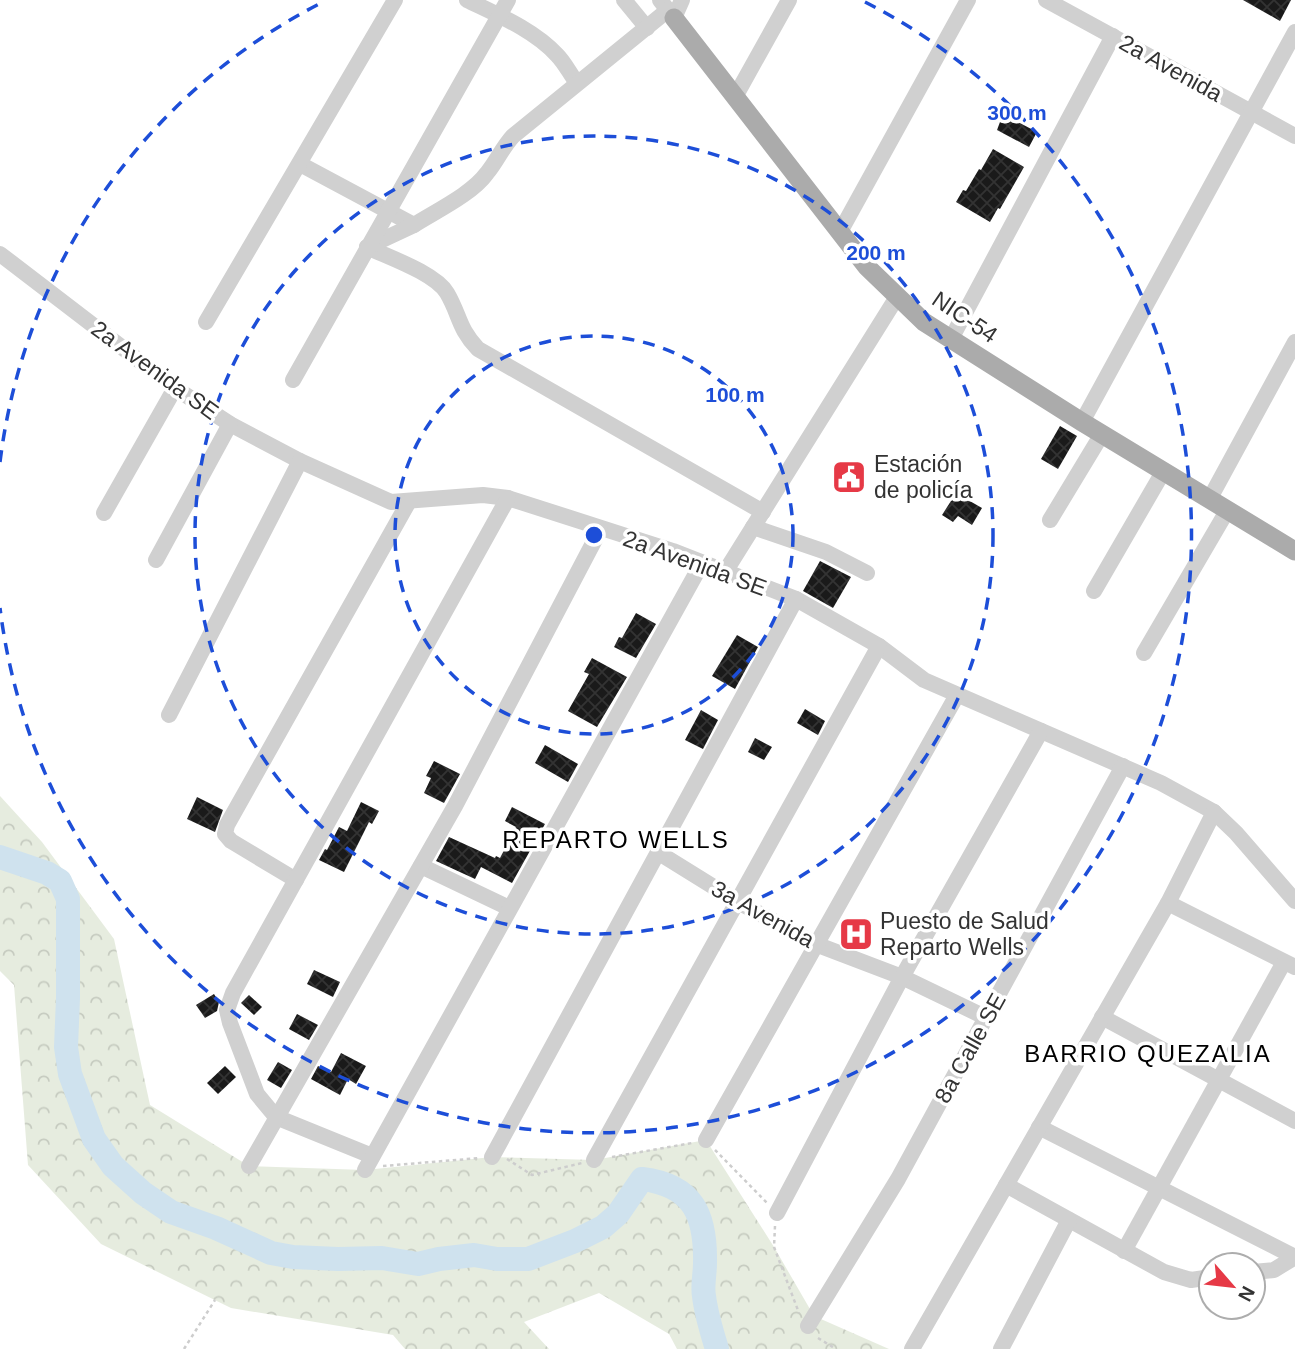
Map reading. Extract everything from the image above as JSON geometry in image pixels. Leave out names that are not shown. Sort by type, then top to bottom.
[{"type":"main road","name":"NIC-54","points":[[671,7],[735,97],[867,267],[924,322],[1163,472],[1295,551]]},
{"type":"street","points":[[206,322],[395,0]]},
{"type":"street","points":[[467,0],[542,41],[558,56],[577,83]]},
{"type":"street","points":[[293,380],[508,0]]},
{"type":"street","points":[[624,0],[647,28]]},
{"type":"street","points":[[735,97],[789,0]]},
{"type":"street","points":[[840,232],[968,0]]},
{"type":"street","name":"2a Avenida","points":[[1046,0],[1295,136]]},
{"type":"street","points":[[367,247],[414,225],[477,184],[488,173],[502,148],[513,136],[671,7]]},
{"type":"street","points":[[1082,422],[1295,32]]},
{"type":"street","points":[[951,339],[1113,36]]},
{"type":"street","points":[[300,164],[414,225]]},
{"type":"street","points":[[367,247],[434,279],[446,291],[464,335],[478,349],[763,512]]},
{"type":"street","name":"2a Avenida SE","points":[[0,254],[175,388],[230,424],[300,461],[391,502],[483,495],[508,498],[600,530],[673,551],[796,599],[879,646],[924,680],[1161,783],[1214,812],[1236,833],[1295,901]]},
{"type":"street","points":[[725,572],[897,297]]},
{"type":"street","points":[[1209,500],[1295,342]]},
{"type":"street","points":[[104,513],[175,388]]},
{"type":"street","points":[[156,559],[230,424]]},
{"type":"street","points":[[1050,520],[1102,434]]},
{"type":"street","points":[[169,715],[300,461]]},
{"type":"street","points":[[1094,591],[1163,472]]},
{"type":"street","points":[[508,498],[233,993],[227,1010],[257,1094],[276,1117],[368,1163],[702,563]]},
{"type":"street","points":[[296,880],[232,841],[225,834],[227,825],[408,502]]},
{"type":"street","points":[[1144,653],[1227,511]]},
{"type":"street","points":[[753,527],[826,552],[867,573]]},
{"type":"street","points":[[249,1166],[455,806],[600,530]]},
{"type":"street","points":[[492,1157],[796,599]]},
{"type":"street","points":[[594,1160],[879,646]]},
{"type":"street","points":[[706,1140],[957,695]]},
{"type":"street","points":[[776,1213],[902,977],[1041,731]]},
{"type":"street","name":"8a Calle SE","points":[[808,1326],[898,1179],[1123,766]]},
{"type":"street","points":[[912,1349],[1168,903],[1214,812]]},
{"type":"street","name":"3a Avenida","points":[[659,853],[738,902],[818,945],[902,977],[987,1018]]},
{"type":"street","points":[[421,866],[509,908]]},
{"type":"street","points":[[1124,1251],[1219,1080],[1289,965],[1168,903]]},
{"type":"street","points":[[1102,1017],[1295,1121]]},
{"type":"street","points":[[1039,1127],[1295,1257]]},
{"type":"street","points":[[1006,1185],[1176,1277],[1197,1279]]},
{"type":"street","points":[[1002,1349],[1069,1220]]},
{"type":"street","points":[[1267,1271],[1274,1270],[1295,1257]]},
{"type":"path","points":[[594,1160],[706,1140],[776,1213],[774,1247],[801,1318],[820,1340],[836,1349]]},
{"type":"path","points":[[184,1349],[215,1300]]},
{"type":"green space","points":[[0,796],[42,842],[114,939],[150,1105],[249,1166],[365,1170],[492,1157],[594,1160],[706,1140],[814,1316],[889,1349],[677,1349],[669,1334],[599,1293],[524,1322],[549,1349],[405,1349],[393,1335],[231,1308],[101,1244],[28,1165],[14,985],[0,971]]},
{"type":"building","points":[[1243,0],[1291,0],[1280,21]]},
{"type":"building","points":[[1003,114],[1037,132],[1029,147],[997,130]]},
{"type":"building","points":[[993,149],[1024,167],[990,222],[956,202],[979,169],[981,170]]},
{"type":"building","points":[[1060,426],[1077,436],[1058,469],[1041,459]]},
{"type":"building","points":[[958,490],[982,508],[972,525],[958,516],[953,522],[942,515]]},
{"type":"building","points":[[820,561],[851,577],[833,608],[803,591]]},
{"type":"building","points":[[636,613],[656,624],[636,658],[614,647]]},
{"type":"building","points":[[737,635],[758,647],[735,689],[712,676]]},
{"type":"building","points":[[592,658],[627,677],[597,727],[568,711],[589,674],[584,672]]},
{"type":"building","points":[[805,709],[825,721],[818,735],[797,723]]},
{"type":"building","points":[[701,710],[718,720],[703,749],[685,740]]},
{"type":"building","points":[[755,738],[772,747],[764,760],[748,752]]},
{"type":"building","points":[[545,745],[578,764],[568,782],[535,763]]},
{"type":"building","points":[[434,761],[460,774],[444,803],[424,793],[431,778],[426,776]]},
{"type":"building","points":[[197,797],[223,810],[215,832],[187,819]]},
{"type":"building","points":[[361,802],[379,811],[372,824],[369,822],[344,872],[319,860],[339,827],[347,831]]},
{"type":"building","points":[[512,807],[545,824],[512,883],[481,867],[475,879],[436,861],[449,837],[500,858],[516,827],[505,821]]},
{"type":"building","points":[[314,970],[340,982],[333,997],[307,984]]},
{"type":"building","points":[[214,994],[219,1002],[217,1011],[205,1018],[196,1005]]},
{"type":"building","points":[[249,995],[262,1007],[254,1015],[241,1003]]},
{"type":"building","points":[[297,1014],[318,1025],[309,1040],[289,1029]]},
{"type":"building","points":[[341,1053],[366,1066],[356,1084],[348,1079],[340,1095],[311,1079],[318,1066],[331,1072]]},
{"type":"building","points":[[278,1062],[292,1070],[281,1088],[267,1080]]},
{"type":"building","points":[[225,1066],[236,1077],[218,1094],[207,1083]]},
{"type":"waterway","points":[[0,857],[47,873],[60,881],[68,899],[66,1047],[70,1074],[94,1139],[113,1166],[143,1193],[171,1212],[216,1228],[271,1253],[293,1257],[382,1258],[418,1264],[474,1255],[497,1259],[528,1259],[603,1227],[618,1214],[642,1179],[659,1182],[685,1196],[699,1217],[705,1246],[703,1292],[717,1349]]},
{"type":"place","name":"Estación de policía","points":[[849,477]]},
{"type":"place","name":"Puesto de Salud Reparto Wells","points":[[856,934]]},
{"type":"district","name":"REPARTO WELLS","points":[[616,839]]},
{"type":"district","name":"BARRIO QUEZALIA","points":[[1148,1053]]}]
